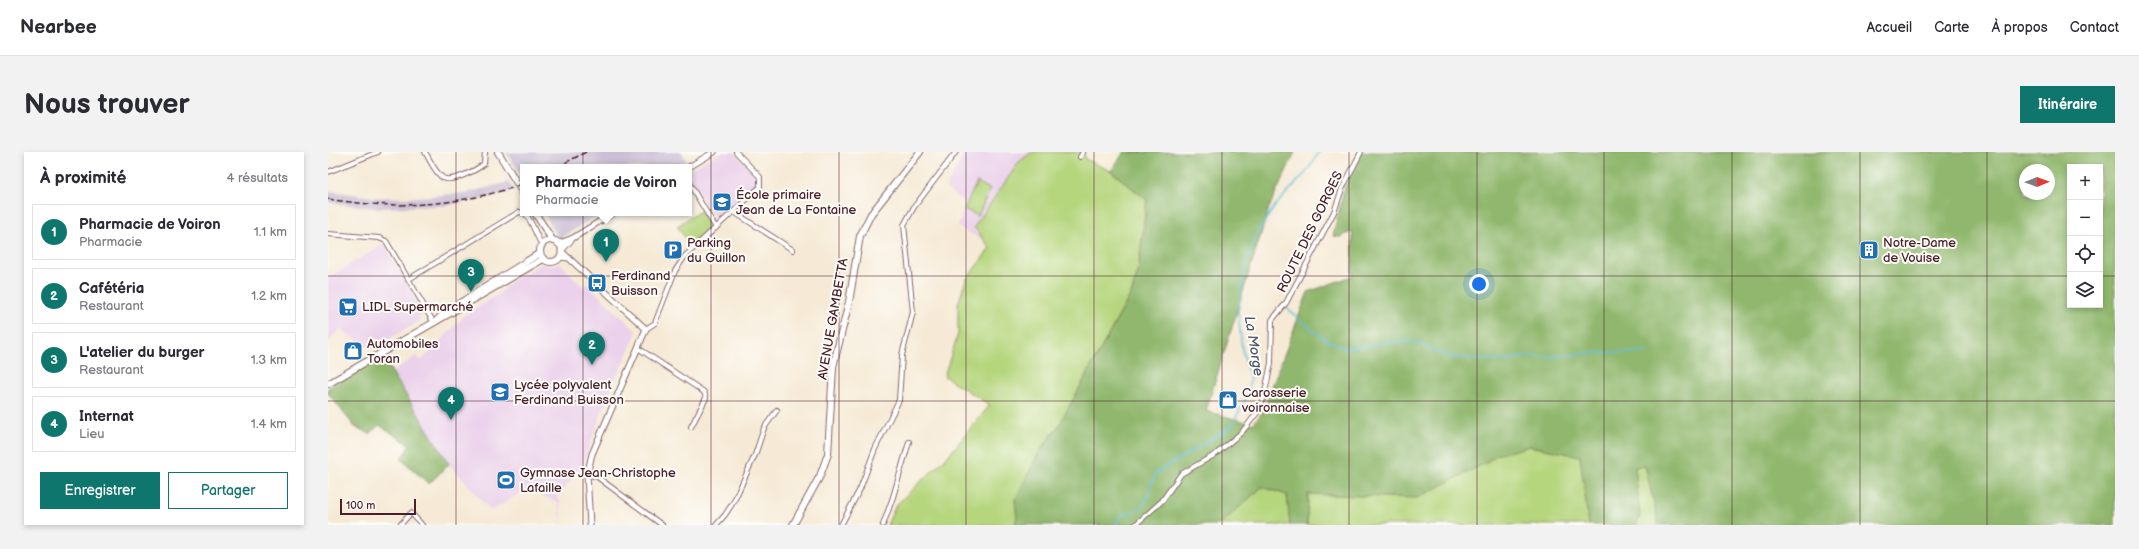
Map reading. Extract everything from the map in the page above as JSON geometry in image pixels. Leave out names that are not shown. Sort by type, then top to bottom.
[{"type":"main road","points":[[498,152],[520,188]]},
{"type":"main road","name":"AVENUE GAMBETTA","points":[[792,525],[820,476],[828,454],[833,366],[849,302],[860,236],[871,214],[920,152]]},
{"type":"main road","points":[[537,216],[556,242],[561,253],[553,262],[542,256]]},
{"type":"main road","points":[[542,256],[544,227]]},
{"type":"main road","points":[[543,244],[556,242]]},
{"type":"main road","points":[[328,384],[434,323],[542,256]]},
{"type":"street","points":[[328,172],[378,152]]},
{"type":"street","points":[[425,152],[436,171],[443,178],[449,179],[475,171],[484,164],[485,152]]},
{"type":"street","points":[[692,165],[714,152]]},
{"type":"street","points":[[590,525],[587,475],[592,454],[646,329],[655,323],[681,260],[760,187],[760,177],[736,152]]},
{"type":"street","points":[[841,525],[860,489],[876,448],[899,400],[902,355],[913,312],[904,225],[914,207],[956,152]]},
{"type":"street","points":[[1080,157],[1083,152]]},
{"type":"street","name":"ROUTE DES GORGES","points":[[1135,525],[1162,501],[1181,474],[1216,454],[1242,432],[1257,413],[1264,397],[1272,363],[1272,320],[1290,296],[1334,212],[1342,189],[1361,152]]},
{"type":"street","points":[[692,188],[716,228]]},
{"type":"street","points":[[734,212],[793,250]]},
{"type":"street","points":[[409,280],[520,213]]},
{"type":"street","points":[[526,216],[533,224],[536,235],[543,244]]},
{"type":"street","points":[[556,242],[573,238],[608,216]]},
{"type":"street","points":[[328,234],[379,238],[386,241],[434,323]]},
{"type":"street","points":[[573,238],[561,253],[570,258],[646,329]]},
{"type":"street","points":[[638,348],[704,392],[706,398],[692,427]]},
{"type":"street","points":[[716,525],[725,515],[734,500],[756,455],[764,428],[777,410]]},
{"type":"street","points":[[883,525],[909,442]]},
{"type":"street","points":[[587,475],[596,476],[662,525]]},
{"type":"street","points":[[400,525],[411,514],[422,525]]},
{"type":"shaded area","points":[[506,152],[682,152],[686,161],[682,164],[520,164],[520,174]]},
{"type":"shaded area","name":"École primaire Jean de La Fontaine","points":[[721,152],[734,152],[760,181],[718,223],[692,182],[692,168]]},
{"type":"shaded area","points":[[965,152],[1079,152],[1035,180],[983,240],[958,227],[965,203],[946,188]]},
{"type":"shaded area","points":[[509,182],[514,190],[492,197],[444,206],[373,208],[328,202],[328,191],[374,197],[408,198],[466,193]]},
{"type":"shaded area","points":[[546,216],[597,216],[559,239]]},
{"type":"shaded area","points":[[384,244],[423,312],[417,323],[371,349],[340,329],[328,342],[328,278]]},
{"type":"shaded area","name":"Lycée polyvalent Ferdinand Buisson","points":[[543,263],[549,265],[560,263],[583,287],[587,284],[637,332],[606,400],[583,465],[556,498],[560,500],[562,525],[558,502],[526,490],[491,511],[449,464],[440,460],[389,379],[393,372],[417,355],[421,361],[466,314],[499,294],[514,279]]},
{"type":"green space","points":[[1032,152],[1084,152],[1085,159],[1111,171],[1147,200],[1138,272],[1132,292],[1058,427],[1039,452],[1015,500],[1017,517],[1015,525],[887,525],[896,505],[948,456],[990,405],[944,376],[958,334],[958,304],[966,280],[990,248],[974,227],[1019,162]]},
{"type":"green space","points":[[1124,152],[1295,152],[1269,208],[1206,411],[1253,424],[1262,413],[1308,292],[1352,276],[1353,231],[1340,237],[1333,236],[1344,190],[1359,152],[2115,152],[2115,525],[1659,525],[1645,465],[1635,467],[1640,517],[1636,525],[1589,525],[1580,456],[1530,446],[1496,455],[1485,463],[1417,498],[1308,494],[1307,525],[1290,525],[1287,495],[1262,487],[1219,525],[1015,525],[1017,517],[1015,500],[1039,452],[1058,427],[1132,292],[1138,272],[1147,200],[1111,171]]},
{"type":"green space","points":[[977,182],[990,189],[978,216],[964,209]]},
{"type":"green space","points":[[700,211],[710,227],[690,245],[677,226]]},
{"type":"green space","points":[[382,356],[449,464],[429,484],[401,459],[410,445],[379,425],[370,434],[355,427],[328,393],[328,388]]},
{"type":"green space","points":[[1530,446],[1580,456],[1589,525],[1307,525],[1308,494],[1417,498],[1485,463],[1496,455]]},
{"type":"green space","points":[[1645,465],[1659,525],[1636,525],[1640,517],[1635,467]]},
{"type":"green space","points":[[1262,487],[1287,495],[1290,525],[1219,525]]},
{"type":"waterway","name":"La Morge","points":[[1116,525],[1118,518],[1136,511],[1143,505],[1148,497],[1156,473],[1231,427],[1248,394],[1250,378],[1242,349],[1238,312],[1246,264],[1254,240],[1265,221],[1275,206],[1308,170],[1319,152]]},
{"type":"waterway","points":[[1287,307],[1294,315],[1326,340],[1345,348],[1406,341],[1419,344],[1447,357],[1506,361],[1525,356],[1551,357],[1587,353],[1648,352]]},
{"type":"railway","points":[[563,164],[586,152]]},
{"type":"railway","points":[[328,199],[377,204],[427,204],[475,197],[520,185]]},
{"type":"place","name":"École primaire Jean de La Fontaine","points":[[722,202]]},
{"type":"place","name":"Parking du Guillon","points":[[673,250]]},
{"type":"place","name":"Notre-Dame de Vouise","points":[[1869,250]]},
{"type":"place","name":"Pharmacie de Voiron","points":[[606,262]]},
{"type":"place","name":"Ferdinand Buisson","points":[[597,283]]},
{"type":"place","name":"L'atelier du burger","points":[[471,292]]},
{"type":"place","name":"LIDL Supermarché","points":[[348,307]]},
{"type":"place","name":"Automobiles Toran","points":[[353,351]]},
{"type":"place","name":"Cafétéria","points":[[592,365]]},
{"type":"place","name":"Lycée polyvalent Ferdinand Buisson","points":[[500,392]]},
{"type":"place","name":"Carosserie voironnaise","points":[[1228,400]]},
{"type":"place","name":"Internat","points":[[451,420]]},
{"type":"place","name":"Gymnase Jean-Christophe Lafaille","points":[[506,480]]}]
